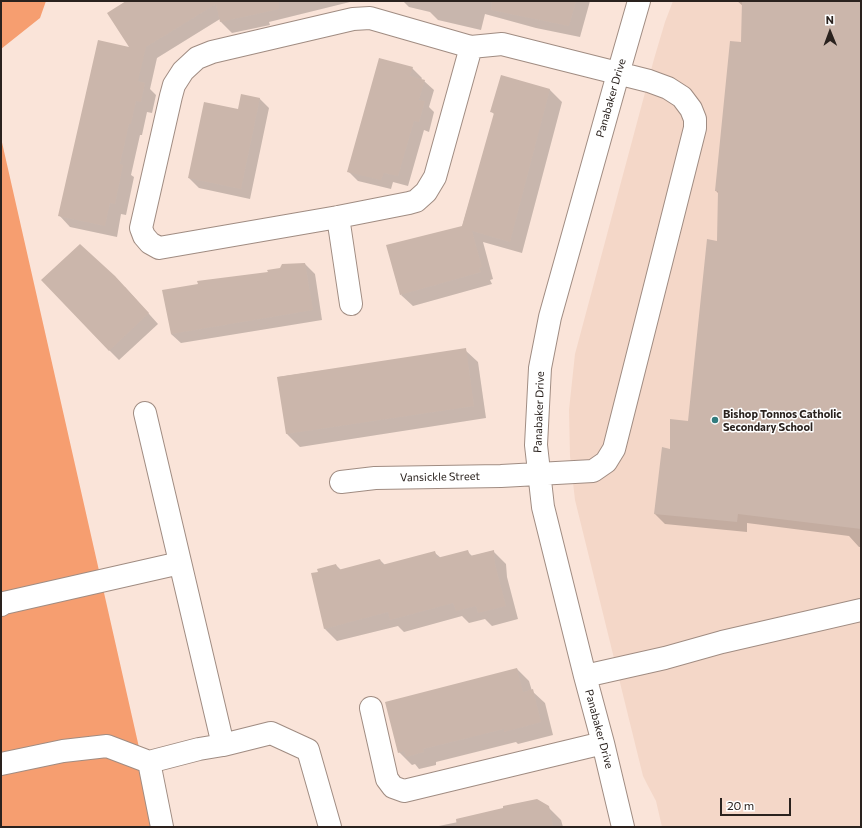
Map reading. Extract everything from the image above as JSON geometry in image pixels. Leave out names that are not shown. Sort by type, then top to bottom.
[{"type":"street","name":"Panabaker Drive","points":[[623,827],[543,507],[538,474],[536,445],[537,399],[540,368],[550,317],[639,1]]},
{"type":"street","points":[[370,18],[471,47],[435,176],[426,192],[416,200],[409,203],[338,217],[159,248],[150,244],[144,236],[141,228],[174,85],[183,71],[197,58],[212,52],[353,19],[370,18]]},
{"type":"street","name":"Vansickle Street","points":[[341,482],[375,478],[501,476],[593,471],[606,462],[614,449],[695,128],[695,119],[691,108],[682,97],[668,88],[649,81],[502,44],[471,47]]},
{"type":"street","points":[[338,217],[351,304]]},
{"type":"street","points":[[145,413],[223,745]]},
{"type":"street","points":[[1,605],[180,563]]},
{"type":"street","points":[[585,676],[665,658],[722,642],[861,610]]},
{"type":"street","points":[[371,708],[388,779],[393,787],[404,791],[603,743]]},
{"type":"street","points":[[1,764],[63,751],[108,746],[149,762],[199,749],[271,734],[308,750],[330,827]]},
{"type":"street","points":[[149,762],[162,827]]},
{"type":"shaded area","points":[[1,1],[46,1],[40,18],[1,49]]},
{"type":"shaded area","name":"Bishop Tonnos Catholic Secondary School","points":[[673,1],[861,1],[861,827],[662,827],[656,801],[643,776],[575,500],[570,456],[569,410],[575,354],[654,59]]},
{"type":"shaded area","points":[[1,138],[57,385],[157,827],[1,827]]},
{"type":"building","points":[[126,1],[279,1],[279,9],[220,22],[216,4],[146,47],[138,81],[145,83],[141,102],[136,101],[131,124],[129,124],[120,164],[123,165],[115,204],[110,203],[105,226],[58,216],[98,40],[129,47],[107,13]]},
{"type":"building","points":[[492,1],[576,1],[569,26],[491,10]]},
{"type":"building","points":[[742,1],[861,1],[861,529],[738,514],[737,522],[654,514],[662,447],[670,449],[670,419],[688,421],[707,239],[717,241],[718,191],[715,191],[730,41],[741,42]]},
{"type":"building","points":[[379,58],[413,67],[410,76],[425,80],[419,100],[425,101],[419,122],[414,121],[398,176],[384,173],[381,180],[347,172]]},
{"type":"building","points":[[501,75],[550,89],[510,242],[472,231],[482,267],[479,268],[481,272],[400,295],[386,245],[462,226],[494,113],[490,112]]},
{"type":"building","points":[[241,94],[260,98],[241,189],[188,178],[204,102],[238,109]]},
{"type":"building","points":[[80,244],[115,276],[149,313],[109,351],[41,280]]},
{"type":"building","points":[[305,263],[313,310],[171,334],[162,290],[198,284],[197,281],[268,272],[267,270],[280,268],[282,264]]},
{"type":"building","points":[[466,348],[474,406],[286,434],[277,377]]},
{"type":"building","points":[[468,550],[470,556],[494,550],[495,564],[506,606],[478,613],[476,606],[456,611],[453,603],[390,620],[388,612],[324,629],[311,573],[318,572],[317,569],[336,564],[338,570],[380,559],[382,565],[435,551],[437,558]]},
{"type":"building","points":[[517,668],[523,692],[533,689],[541,722],[504,732],[504,729],[423,749],[424,752],[406,757],[404,751],[398,753],[385,702]]},
{"type":"building","points":[[537,799],[549,806],[553,827],[457,827],[456,819],[503,808],[503,806]]},
{"type":"place","name":"Bishop Tonnos Catholic Secondary School","points":[[715,420]]}]
